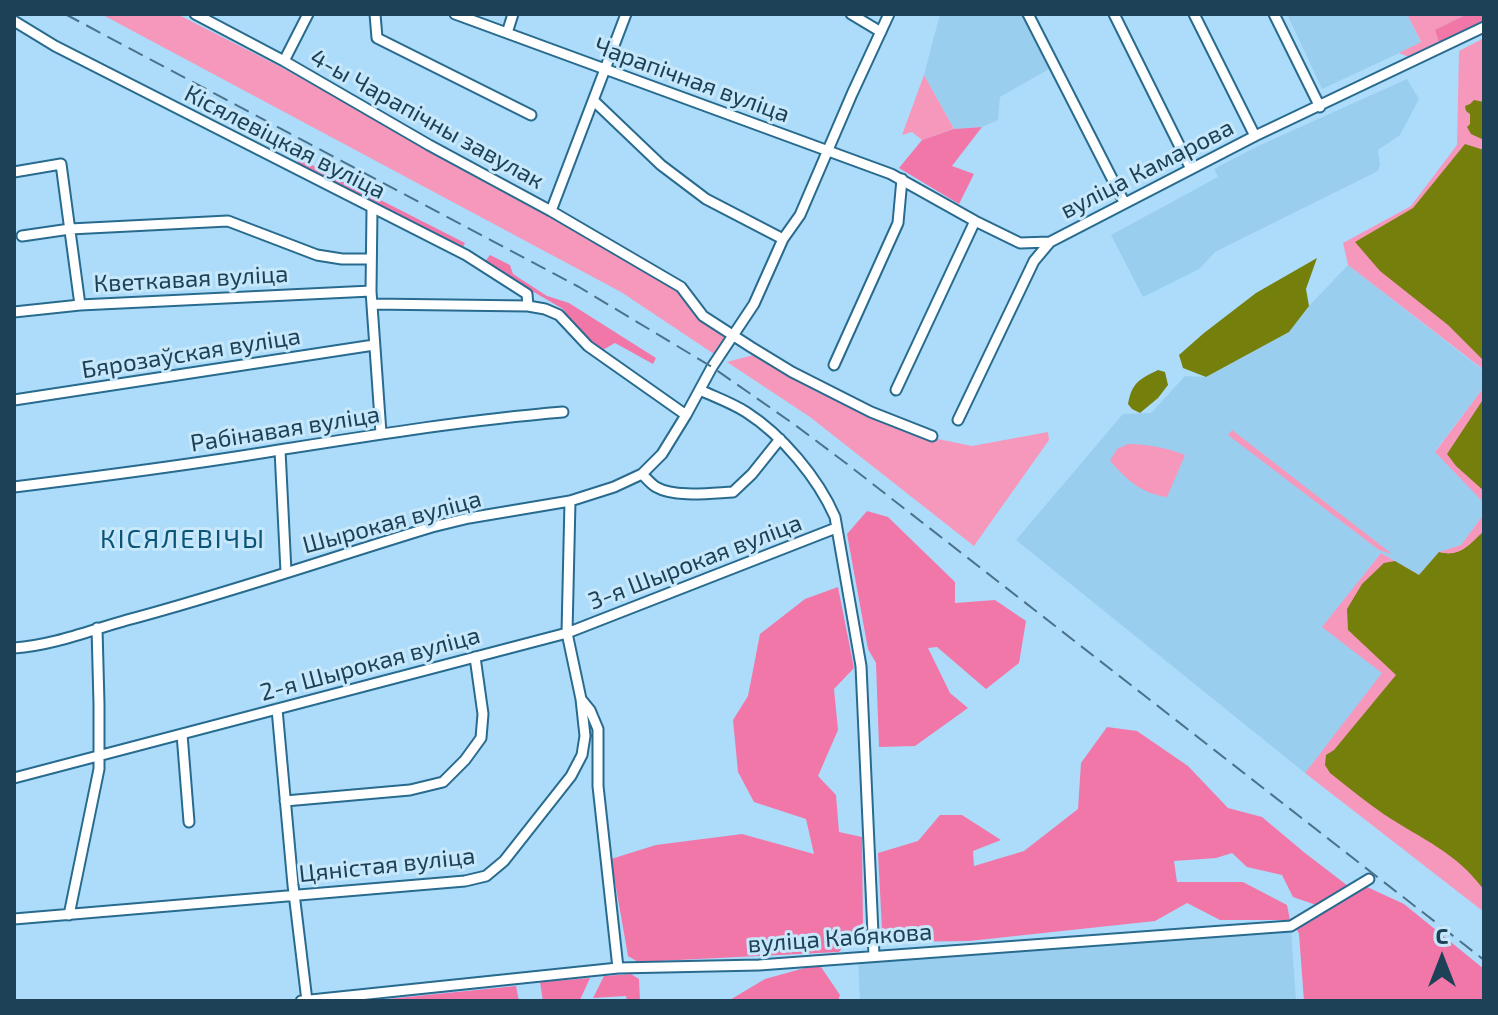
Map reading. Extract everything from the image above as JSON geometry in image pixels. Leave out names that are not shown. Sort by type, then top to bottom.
[{"type":"street","name":"4-ы Чарапічны завулак","points":[[195,14],[284,61],[681,287],[703,316],[782,366],[871,412],[932,436]]},
{"type":"street","name":"4-ы Чарапічны завулак","points":[[284,61],[308,14]]},
{"type":"street","points":[[375,14],[377,38],[531,115]]},
{"type":"street","name":"Чарапічная вуліца","points":[[455,14],[826,151]]},
{"type":"street","points":[[507,33],[513,14]]},
{"type":"street","name":"4-ы Чарапічны завулак","points":[[551,211],[626,14]]},
{"type":"street","points":[[851,14],[881,32]]},
{"type":"street","name":"Шырокая вуліца","points":[[14,648],[52,644],[432,527],[570,501],[642,474],[662,454],[714,364],[754,304],[783,239],[800,215],[889,14]]},
{"type":"street","points":[[1028,14],[1124,202]]},
{"type":"street","points":[[1114,14],[1191,169]]},
{"type":"street","points":[[1194,14],[1255,136]]},
{"type":"street","points":[[1274,14],[1320,107]]},
{"type":"street","name":"Кісялевіцкая вуліца","points":[[14,21],[55,46],[466,255],[527,294],[528,306]]},
{"type":"street","name":"вуліца Камарова","points":[[826,151],[902,179],[1020,243],[1050,242],[1255,136],[1484,27]]},
{"type":"street","points":[[594,101],[661,165],[706,199],[783,239]]},
{"type":"street","points":[[14,172],[61,164],[80,305]]},
{"type":"street","points":[[834,365],[898,223],[902,179]]},
{"type":"street","points":[[372,209],[371,291],[381,433]]},
{"type":"street","points":[[22,236],[70,229],[228,221],[317,255],[371,259]]},
{"type":"street","points":[[896,390],[975,221]]},
{"type":"street","points":[[958,420],[1034,261],[1050,242]]},
{"type":"street","name":"Кветкавая вуліца","points":[[14,312],[80,305],[371,291]]},
{"type":"street","points":[[372,304],[528,306],[545,309],[559,315],[588,346],[686,415]]},
{"type":"street","name":"Бярозаўская вуліца","points":[[14,400],[374,345]]},
{"type":"street","points":[[700,390],[745,412],[780,439],[815,482],[835,517],[861,666],[874,956]]},
{"type":"street","name":"Рабінавая вуліца","points":[[14,487],[137,472],[381,433],[563,412]]},
{"type":"street","points":[[642,474],[654,486],[665,491],[733,492],[780,439]]},
{"type":"street","points":[[280,450],[286,572]]},
{"type":"street","name":"Цяністая вуліца","points":[[14,919],[465,881],[491,873],[517,846],[579,763],[585,736],[581,699],[567,633],[570,501]]},
{"type":"street","name":"3-я Шырокая вуліца","points":[[567,633],[836,528]]},
{"type":"street","points":[[69,915],[99,769],[97,628]]},
{"type":"street","name":"2-я Шырокая вуліца","points":[[14,778],[567,633]]},
{"type":"street","points":[[285,801],[410,790],[443,782],[481,738],[483,714],[475,657]]},
{"type":"street","points":[[581,699],[590,710],[598,729],[598,786],[618,968]]},
{"type":"street","points":[[277,709],[307,1001]]},
{"type":"street","points":[[182,734],[189,822]]},
{"type":"street","name":"вуліца Кабякова","points":[[301,1001],[618,968],[759,965],[1291,926],[1369,879]]},
{"type":"shaded area","points":[[101,14],[177,14],[281,67],[678,291],[695,313],[725,338],[714,354],[621,292]]},
{"type":"shaded area","points":[[940,14],[1021,14],[1049,69],[1000,97],[998,120],[982,127],[954,129],[924,75]]},
{"type":"shaded area","points":[[1287,14],[1407,14],[1421,43],[1322,89]]},
{"type":"shaded area","points":[[1407,14],[1467,14],[1436,30],[1439,42],[1409,57],[1399,53],[1421,42]]},
{"type":"shaded area","points":[[1467,14],[1484,14],[1484,21],[1439,42],[1435,30]]},
{"type":"shaded area","points":[[1484,38],[1484,370],[1348,265],[1343,243],[1411,206],[1457,145],[1459,51]]},
{"type":"shaded area","points":[[924,75],[954,129],[922,140],[912,132],[902,135]]},
{"type":"shaded area","points":[[1407,79],[1419,99],[1400,135],[1378,150],[1378,171],[1215,252],[1199,269],[1143,297],[1111,235],[1218,177],[1214,169]]},
{"type":"shaded area","points":[[1474,100],[1484,102],[1484,140],[1471,134],[1467,127],[1470,114],[1465,106]]},
{"type":"shaded area","points":[[982,127],[952,166],[974,174],[959,204],[899,168],[922,140],[954,129]]},
{"type":"shaded area","points":[[1465,144],[1484,150],[1484,361],[1448,325],[1380,271],[1355,242],[1413,208]]},
{"type":"shaded area","points":[[300,159],[465,243],[462,249],[295,166]]},
{"type":"shaded area","points":[[490,255],[510,265],[513,274],[547,296],[569,303],[656,358],[653,364],[615,343],[601,351],[584,339],[563,309],[484,263]]},
{"type":"shaded area","points":[[1317,258],[1306,289],[1309,306],[1289,332],[1206,377],[1183,368],[1179,355],[1204,333],[1256,293]]},
{"type":"shaded area","points":[[1348,265],[1484,371],[1484,387],[1435,451],[1484,503],[1484,514],[1461,545],[1439,552],[1419,575],[1381,553],[1323,626],[1383,673],[1305,773],[1016,540],[1123,414],[1151,413],[1185,376],[1206,377],[1289,332]]},
{"type":"shaded area","points":[[757,354],[815,391],[918,435],[972,446],[1048,432],[1049,440],[974,546],[810,417],[727,362]]},
{"type":"shaded area","points":[[1158,370],[1165,372],[1168,385],[1140,413],[1132,409],[1128,404],[1134,386]]},
{"type":"shaded area","points":[[1484,387],[1484,503],[1435,452]]},
{"type":"shaded area","points":[[1484,398],[1484,491],[1447,454]]},
{"type":"shaded area","points":[[1232,430],[1392,554],[1379,550],[1228,435]]},
{"type":"shaded area","points":[[1128,444],[1157,447],[1185,455],[1167,497],[1135,485],[1110,461],[1117,449]]},
{"type":"shaded area","points":[[867,511],[888,517],[955,582],[955,603],[995,600],[1026,621],[1019,663],[986,689],[937,647],[928,648],[950,693],[968,708],[915,746],[879,747],[876,663],[868,649],[847,534]]},
{"type":"shaded area","points":[[1484,514],[1484,912],[1305,773],[1382,673],[1322,627],[1381,553],[1419,575],[1439,552],[1461,545]]},
{"type":"shaded area","points":[[1484,531],[1484,890],[1450,856],[1378,810],[1330,773],[1325,765],[1326,755],[1334,750],[1396,675],[1348,630],[1347,609],[1362,584],[1384,563],[1395,561],[1419,575],[1439,552],[1459,551]]},
{"type":"shaded area","points":[[838,587],[854,668],[834,689],[838,730],[818,776],[836,795],[839,832],[862,837],[863,927],[853,933],[839,952],[638,962],[628,956],[611,859],[656,845],[742,834],[814,854],[806,819],[754,802],[738,772],[733,720],[748,696],[760,634],[805,599]]},
{"type":"shaded area","points":[[1107,727],[1137,731],[1188,766],[1228,808],[1262,817],[1348,886],[1316,905],[1293,897],[1282,875],[1247,867],[1232,853],[1216,858],[1174,861],[1177,882],[1243,882],[1287,905],[1290,920],[1220,920],[1187,903],[1155,921],[969,941],[893,942],[882,930],[878,853],[918,841],[940,815],[962,815],[1001,840],[973,851],[974,866],[1024,851],[1078,809],[1081,763]]},
{"type":"shaded area","points":[[1367,887],[1404,904],[1484,969],[1484,1001],[1304,1001],[1296,927]]},
{"type":"shaded area","points":[[1291,929],[1296,1001],[860,1001],[858,960]]},
{"type":"shaded area","points":[[819,964],[840,995],[838,1001],[728,1001],[765,979]]},
{"type":"shaded area","points":[[631,974],[639,979],[640,1001],[627,1001],[626,996],[593,998],[604,976]]},
{"type":"shaded area","points":[[590,978],[580,1000],[543,1001],[540,982]]},
{"type":"shaded area","points":[[516,986],[519,1001],[377,1000]]},
{"type":"railway","points":[[65,14],[579,287],[712,367],[851,467],[1484,960]]},
{"type":"district","name":"КІСЯЛЕВІЧЫ","points":[[183,539]]}]
